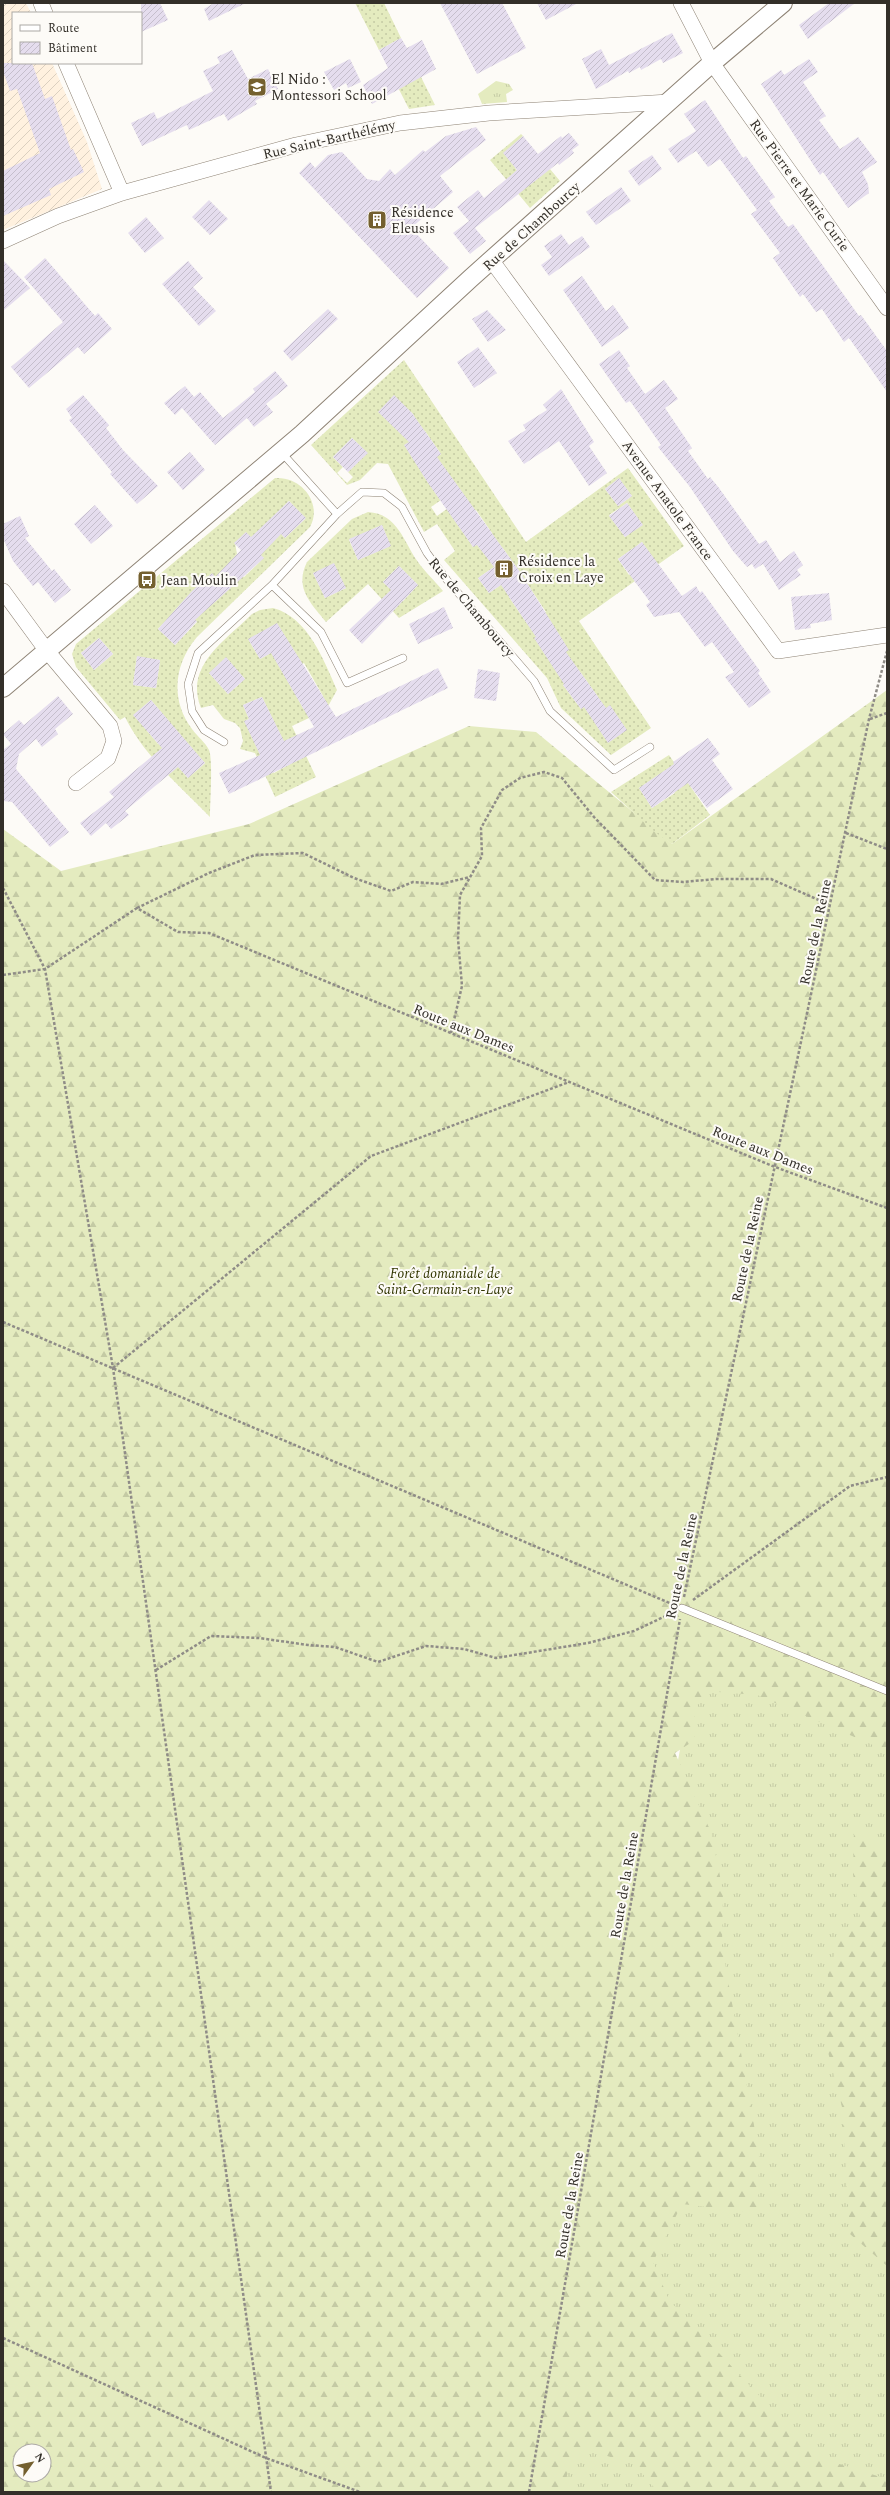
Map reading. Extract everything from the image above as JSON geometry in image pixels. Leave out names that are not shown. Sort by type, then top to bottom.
[{"type":"street","name":"Rue Pierre et Marie Curie","points":[[681,3],[712,63],[887,308]]},
{"type":"street","name":"Rue de Chambourcy","points":[[3,688],[281,452],[712,63],[783,3]]},
{"type":"street","points":[[66,64],[122,193]]},
{"type":"street","name":"Rue Saint-Barthélémy","points":[[3,241],[58,216],[122,193],[296,145],[400,123],[489,113],[669,102]]},
{"type":"street","name":"Avenue Anatole France","points":[[492,261],[778,650],[887,635]]},
{"type":"street","points":[[3,591],[47,651],[110,726],[114,741],[108,758],[76,783]]},
{"type":"lane","points":[[224,742],[204,730],[192,711],[188,684],[198,653],[272,585],[337,514],[281,452]]},
{"type":"lane","name":"Rue de Chambourcy","points":[[337,514],[362,492],[384,493],[402,506],[427,553],[447,580],[534,681],[550,711],[614,770],[650,747]]},
{"type":"lane","points":[[272,585],[321,632],[347,683],[403,658]]},
{"type":"lane","points":[[682,1608],[887,1691]]},
{"type":"path","name":"Route de la Reine","points":[[529,2492],[682,1608],[869,719],[887,651]]},
{"type":"path","points":[[869,719],[887,713]]},
{"type":"path","points":[[451,1033],[462,986],[458,939],[460,895],[482,856],[481,828],[502,790],[520,778],[544,772],[562,778],[594,817],[655,880],[683,882],[716,879],[771,879],[830,905]]},
{"type":"path","points":[[846,833],[887,849]]},
{"type":"path","points":[[3,975],[46,969],[137,908],[209,873],[255,855],[303,853],[354,878],[391,891],[413,882],[441,884],[470,876]]},
{"type":"path","points":[[3,888],[46,969],[113,1368],[271,2492]]},
{"type":"path","name":"Route aux Dames","points":[[137,908],[178,932],[209,933],[775,1167],[887,1208]]},
{"type":"path","points":[[113,1368],[371,1156],[569,1082]]},
{"type":"path","points":[[3,1322],[682,1608]]},
{"type":"path","points":[[156,1670],[211,1636],[259,1638],[308,1645],[335,1646],[378,1662],[426,1646],[464,1649],[496,1658],[588,1643],[634,1631],[682,1608],[850,1486],[887,1477]]},
{"type":"path","points":[[3,2338],[266,2458],[360,2492]]},
{"type":"shaded area","points":[[3,3],[26,3],[30,12],[12,12],[12,64],[52,64],[87,142],[102,189],[3,230]]},
{"type":"green space","points":[[355,3],[384,3],[401,38],[379,50]]},
{"type":"green space","points":[[409,53],[435,105],[409,109],[388,68]]},
{"type":"green space","points":[[496,81],[509,84],[513,90],[506,94],[507,102],[482,104],[478,94]]},
{"type":"green space","points":[[521,134],[523,136],[517,142],[515,168],[527,182],[550,169],[560,181],[530,208],[490,160]]},
{"type":"green space","points":[[404,360],[526,542],[628,468],[684,546],[579,621],[651,728],[611,755],[561,708],[547,678],[444,560],[455,551],[437,524],[424,532],[388,464],[377,463],[360,480],[347,485],[311,445]],"holes":[[[394,396],[414,415],[399,431]],[[425,431],[441,454],[420,468]],[[352,438],[367,453],[348,472],[353,477],[347,483],[337,473],[343,467],[333,457]],[[619,479],[632,496],[618,506],[605,489]],[[465,496],[437,516],[431,507],[441,500]],[[627,503],[642,524],[625,537],[609,515]],[[476,510],[492,533],[473,547],[457,523]],[[642,542],[653,559],[629,575],[618,559]],[[502,547],[520,572],[489,593],[478,578],[494,567],[487,557]],[[528,585],[546,612],[528,625],[509,597]],[[581,673],[598,697],[581,709],[563,685]]]},
{"type":"green space","points":[[275,478],[293,481],[301,486],[307,493],[314,509],[310,527],[197,637],[183,659],[178,682],[180,706],[192,729],[209,750],[211,772],[210,817],[153,758],[133,732],[125,717],[120,720],[76,667],[72,654],[76,644]],"holes":[[[289,501],[305,519],[285,538],[269,521]],[[235,543],[264,558],[244,577],[230,563],[237,554]],[[212,574],[227,590],[193,591]],[[179,606],[197,622],[175,645],[158,629]],[[99,638],[113,654],[94,670],[81,653]],[[137,657],[160,660],[156,688],[133,685]],[[151,700],[175,729],[158,744],[134,715]],[[186,742],[205,763],[188,778],[169,756]]]},
{"type":"green space","points":[[368,512],[378,514],[393,523],[399,530],[418,562],[443,591],[399,618],[368,584],[326,622],[306,595],[302,580],[303,571],[307,562],[352,519]],"holes":[[[382,525],[390,546],[358,560],[349,540]],[[399,566],[418,585],[403,601],[383,582]],[[313,573],[346,588],[325,598]]]},
{"type":"green space","points":[[273,608],[285,613],[305,630],[320,654],[337,690],[326,710],[292,726],[316,777],[275,797],[255,753],[240,749],[243,741],[240,728],[235,723],[224,719],[213,705],[201,708],[197,693],[198,679],[210,655],[252,614],[260,610]],"holes":[[[248,639],[288,643],[260,659]],[[226,658],[245,679],[228,694],[209,673]],[[304,663],[323,696],[303,708],[284,674]],[[262,697],[276,726],[245,721],[249,719],[243,705]],[[263,753],[299,759],[274,773]]]},
{"type":"green space","name":"Forêt domaniale de Saint-Germain-en-Laye","points":[[887,690],[887,1751],[757,1695],[706,1691],[695,1709],[695,1740],[675,1753],[711,1832],[723,1891],[722,1947],[759,2153],[758,2213],[682,2204],[653,2262],[669,2300],[817,2457],[887,2479],[887,2492],[658,2492],[634,2464],[577,2447],[561,2492],[3,2492],[3,829],[61,871],[249,824],[469,726],[536,732],[672,844]]},
{"type":"green space","points":[[669,755],[710,815],[672,844],[655,832],[611,792]],"holes":[[[662,773],[675,793],[652,808],[639,788]]]},
{"type":"green space","points":[[700,1642],[887,1721],[887,2492],[542,2492]]},
{"type":"green space","points":[[854,1828],[887,1851],[887,2266],[850,2234],[842,2107],[825,2040],[828,1973],[840,1938],[861,1924],[853,1874]]},
{"type":"building","points":[[141,3],[160,3],[168,20],[142,32]]},
{"type":"building","points":[[214,3],[246,3],[209,21],[204,9]]},
{"type":"building","points":[[440,3],[502,3],[526,48],[477,74]]},
{"type":"building","points":[[537,3],[578,3],[546,20]]},
{"type":"building","points":[[829,3],[855,3],[808,39],[799,25]]},
{"type":"building","points":[[672,33],[683,53],[663,63],[661,59],[641,70],[640,67],[629,73],[628,71],[596,89],[582,59],[601,49],[609,65]]},
{"type":"building","points":[[401,38],[407,48],[422,40],[436,69],[372,104],[363,85],[388,68],[379,50]]},
{"type":"building","points":[[232,50],[248,79],[268,69],[278,89],[255,101],[257,104],[228,121],[224,114],[189,130],[187,125],[142,146],[131,123],[154,112],[157,119],[213,91],[203,71],[220,63],[217,57]]},
{"type":"building","points":[[350,59],[361,82],[348,88],[346,83],[334,90],[324,72]]},
{"type":"building","points":[[809,59],[818,72],[803,82],[826,116],[819,120],[840,149],[858,137],[877,162],[862,172],[868,184],[869,193],[848,208],[823,172],[820,175],[761,84],[781,70],[784,75]]},
{"type":"building","points":[[3,63],[32,64],[45,99],[52,96],[71,150],[73,149],[84,172],[49,189],[51,195],[3,216],[3,171],[40,153],[17,89],[10,91],[3,71]]},
{"type":"building","points":[[705,100],[743,158],[746,156],[775,197],[769,201],[788,227],[793,224],[859,316],[861,315],[887,351],[887,392],[849,338],[844,342],[822,309],[816,312],[803,294],[800,297],[773,258],[780,253],[751,214],[757,210],[720,159],[708,167],[696,151],[678,163],[668,149],[696,131],[684,114]]},
{"type":"building","name":"Résidence Eleusis","points":[[476,127],[486,140],[440,176],[453,192],[411,228],[449,268],[417,298],[299,173],[310,162],[315,168],[328,155],[342,152],[367,179],[379,181],[390,169],[395,175],[423,150],[425,152],[446,136]]},
{"type":"building","points":[[569,133],[579,145],[572,150],[574,153],[559,165],[558,163],[475,228],[457,207],[478,190],[484,198],[517,170],[503,153],[523,136],[538,154],[561,136],[562,138]]},
{"type":"building","points":[[652,155],[662,169],[639,186],[628,171]]},
{"type":"building","points":[[621,187],[631,201],[596,225],[586,212]]},
{"type":"building","points":[[209,200],[228,219],[210,235],[192,217]]},
{"type":"building","points":[[146,217],[164,238],[145,253],[128,233]]},
{"type":"building","points":[[469,221],[486,241],[470,254],[453,233]]},
{"type":"building","points":[[561,234],[569,245],[582,236],[590,247],[549,276],[541,265],[552,257],[544,246]]},
{"type":"building","points":[[45,258],[95,316],[98,313],[112,329],[84,354],[78,347],[29,388],[11,367],[63,322],[24,277]]},
{"type":"building","points":[[3,260],[30,288],[3,311]]},
{"type":"building","points":[[188,261],[203,278],[193,287],[216,311],[199,326],[162,284]]},
{"type":"building","points":[[582,276],[606,311],[613,305],[629,328],[602,347],[563,290]]},
{"type":"building","points":[[328,309],[338,319],[292,361],[283,351]]},
{"type":"building","points":[[487,310],[506,330],[488,342],[472,319]]},
{"type":"building","points":[[478,347],[497,373],[474,388],[457,362]]},
{"type":"building","points":[[619,350],[630,366],[627,368],[645,394],[664,380],[678,399],[665,408],[692,448],[688,451],[708,479],[710,477],[719,488],[759,544],[766,540],[780,562],[794,551],[803,565],[797,570],[801,575],[779,590],[763,564],[755,569],[752,564],[747,567],[733,551],[690,487],[658,447],[661,445],[630,401],[626,403],[599,364]]},
{"type":"building","points":[[275,371],[288,386],[266,404],[273,412],[254,427],[247,418],[215,445],[182,408],[175,415],[164,403],[185,386],[194,397],[200,392],[223,418],[255,392],[253,389]]},
{"type":"building","points":[[561,389],[594,442],[589,446],[607,473],[589,486],[559,441],[524,464],[508,441],[526,430],[523,425],[547,410],[543,405]]},
{"type":"building","points":[[83,395],[109,425],[106,428],[123,450],[158,486],[137,504],[110,474],[112,472],[69,420],[72,418],[66,409]]},
{"type":"building","points":[[394,395],[412,413],[441,454],[437,457],[520,572],[569,650],[566,652],[606,708],[610,705],[627,730],[608,743],[584,707],[581,709],[563,685],[564,684],[534,638],[536,637],[501,585],[489,593],[478,578],[494,567],[477,545],[473,547],[428,483],[404,445],[409,442],[378,412]]},
{"type":"building","points":[[352,438],[368,453],[348,472],[333,457]]},
{"type":"building","points":[[190,452],[205,470],[183,490],[167,472]]},
{"type":"building","points":[[619,478],[632,496],[618,506],[605,489]]},
{"type":"building","points":[[289,501],[306,518],[285,538],[281,534],[261,555],[264,558],[195,620],[197,621],[175,645],[158,629],[192,591],[212,573],[215,577],[241,550],[234,543],[246,532],[251,537]]},
{"type":"building","points":[[627,503],[643,525],[625,537],[609,516]]},
{"type":"building","points":[[95,505],[113,526],[91,544],[74,524]]},
{"type":"building","points":[[20,516],[29,536],[25,538],[52,571],[54,569],[71,590],[55,603],[38,582],[33,586],[13,561],[3,538],[3,524]]},
{"type":"building","points":[[382,525],[391,546],[358,560],[349,539]]},
{"type":"building","points":[[642,542],[682,596],[696,586],[700,593],[702,591],[760,671],[758,673],[771,692],[749,708],[725,677],[734,672],[712,642],[705,647],[679,612],[654,617],[646,605],[650,602],[618,559]]},
{"type":"building","points":[[334,563],[346,588],[325,598],[313,573]]},
{"type":"building","points":[[399,566],[418,585],[362,644],[349,630],[391,590],[383,582]]},
{"type":"building","points":[[829,593],[832,620],[810,624],[811,628],[795,630],[791,597]]},
{"type":"building","points":[[444,607],[453,628],[418,644],[409,624]]},
{"type":"building","points":[[277,623],[336,717],[438,668],[448,688],[229,794],[219,773],[260,755],[244,721],[249,719],[243,705],[262,697],[284,741],[314,727],[271,653],[260,659],[248,639]]},
{"type":"building","points":[[99,638],[113,654],[94,670],[81,653]]},
{"type":"building","points":[[137,656],[160,660],[156,688],[133,685]]},
{"type":"building","points":[[226,657],[245,679],[228,694],[209,673]]},
{"type":"building","points":[[478,669],[500,673],[496,701],[474,698]]},
{"type":"building","points":[[58,696],[73,714],[55,729],[58,734],[42,747],[36,739],[19,754],[16,769],[69,832],[50,847],[12,802],[3,801],[3,750],[11,744],[3,734],[19,720],[24,725]]},
{"type":"building","points":[[151,700],[205,763],[188,778],[178,767],[125,811],[129,815],[111,829],[106,823],[91,836],[80,823],[114,797],[109,792],[162,748],[133,715]]},
{"type":"building","points":[[708,738],[720,754],[712,760],[733,789],[707,808],[688,783],[652,808],[639,788]]},
{"type":"place","name":"El Nido : Montessori School","points":[[257,87]]},
{"type":"place","name":"Résidence Eleusis","points":[[377,220]]},
{"type":"place","name":"Résidence la Croix en Laye","points":[[504,569]]},
{"type":"place","name":"Jean Moulin","points":[[147,580]]}]
